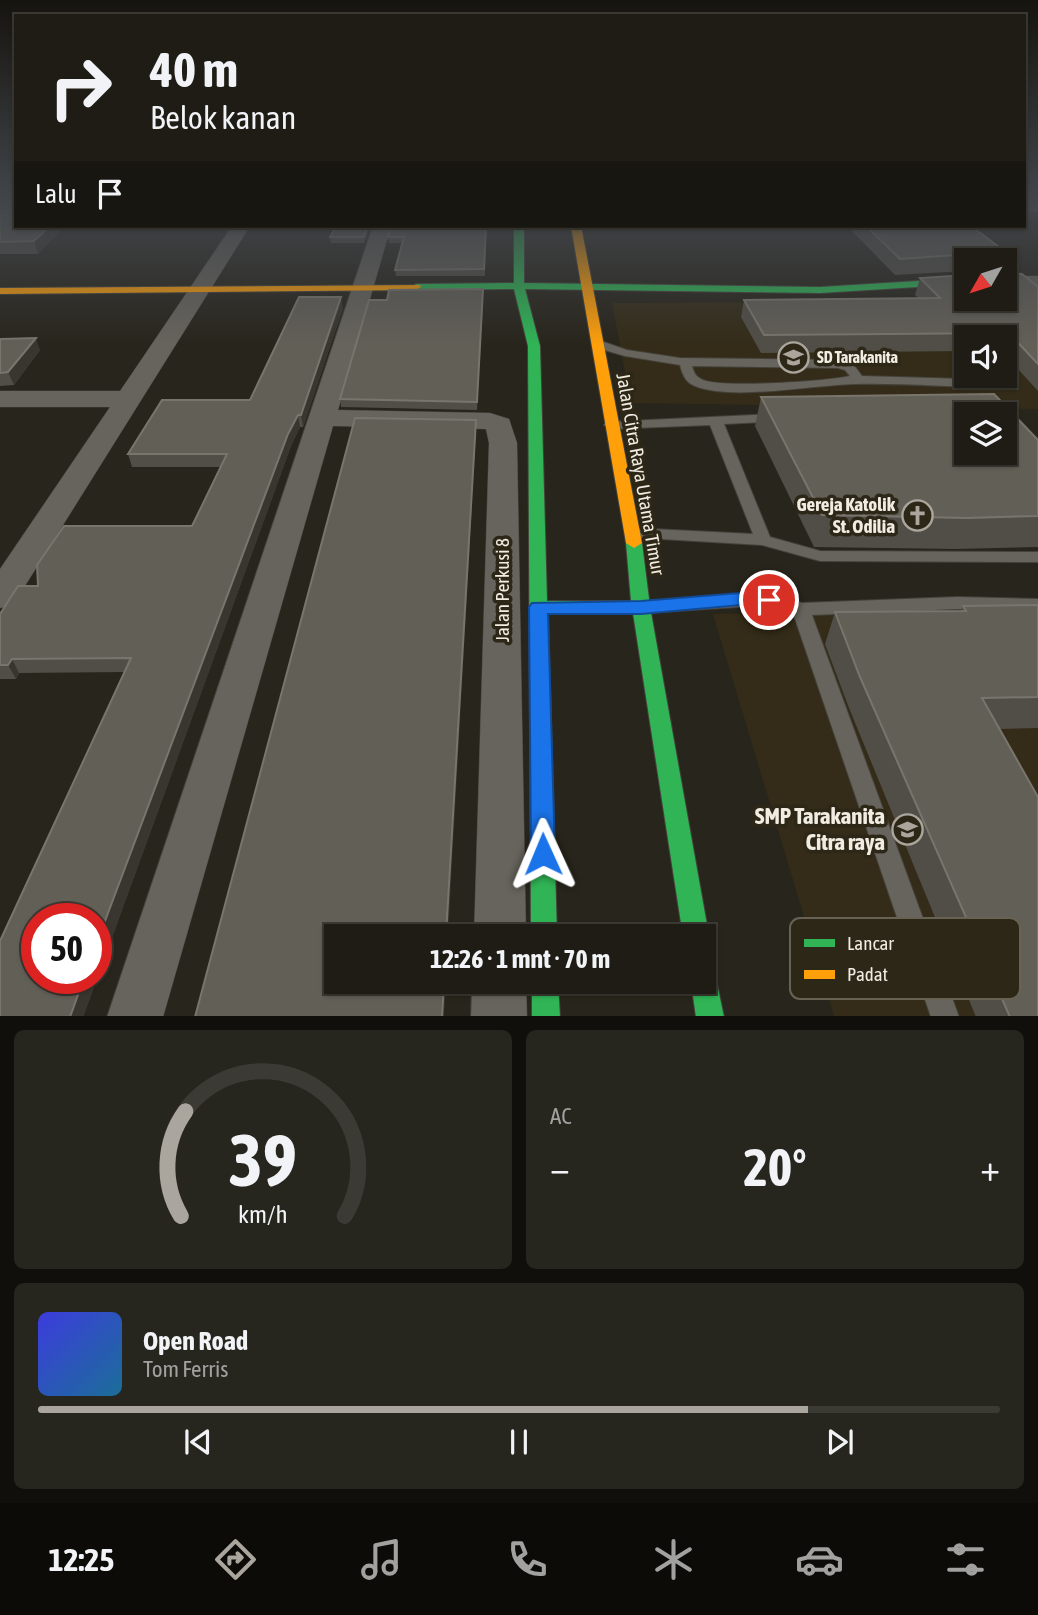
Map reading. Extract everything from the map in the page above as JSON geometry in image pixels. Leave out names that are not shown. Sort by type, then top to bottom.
[{"type":"main road","points":[[519,249],[519,286],[534,346],[544,924]]},
{"type":"main road","name":"Jalan Citra Raya Utama Timur","points":[[581,249],[632,533],[641,607],[694,924]]},
{"type":"main road","points":[[0,291],[589,285],[820,290],[954,282]]},
{"type":"main road","points":[[538,607],[641,607]]},
{"type":"main road","points":[[545,994],[546,1016]]},
{"type":"main road","points":[[706,994],[709,1016]]},
{"type":"street","points":[[6,578],[227,249]]},
{"type":"street","points":[[135,1016],[374,249]]},
{"type":"street","points":[[1017,282],[1038,282]]},
{"type":"street","points":[[0,399],[127,399]]},
{"type":"street","name":"Jalan Perkusi 8","points":[[320,418],[491,421],[499,425],[503,443],[500,924]]},
{"type":"street","points":[[499,994],[499,1016]]},
{"type":"lane","points":[[598,344],[614,351],[685,360],[839,364],[849,367],[856,376],[853,380]]},
{"type":"lane","points":[[685,360],[688,376],[698,383],[719,387],[853,380],[954,383]]},
{"type":"lane","points":[[611,425],[785,418]]},
{"type":"lane","points":[[715,419],[763,540]]},
{"type":"lane","points":[[632,533],[763,540],[820,556],[1038,557]]},
{"type":"lane","points":[[641,607],[752,598],[786,602],[801,609],[943,604],[1038,605]]},
{"type":"lane","points":[[801,609],[910,918]]},
{"type":"lane","points":[[939,999],[945,1016]]},
{"type":"shaded area","name":"SD Tarakanita","points":[[954,301],[954,312],[1017,312],[1017,301],[1038,301],[1038,409],[1017,409],[1017,402],[954,402],[954,408],[631,403],[612,303]]},
{"type":"shaded area","name":"SMP Tarakanita Citra raya","points":[[1015,608],[1038,641],[1038,1016],[834,1016],[829,999],[1020,999],[1020,918],[805,918],[713,614]]},
{"type":"building","points":[[401,249],[485,249],[484,269],[395,270]]},
{"type":"building","points":[[890,249],[954,249],[954,255],[900,259]]},
{"type":"building","points":[[1017,274],[1022,274],[1038,287],[1038,364],[1017,342],[1017,325],[954,325],[954,333],[764,335],[744,300],[940,298],[920,278],[954,276],[954,312],[1017,312]]},
{"type":"building","points":[[483,289],[477,402],[340,399],[369,300],[387,300],[389,290]]},
{"type":"building","points":[[299,297],[341,297],[301,415],[298,415],[288,434],[112,903],[21,903],[21,994],[78,994],[70,1016],[0,1016],[0,941],[131,658],[12,659],[8,665],[0,665],[0,614],[18,586],[38,586],[37,565],[64,526],[192,526],[227,454],[128,454],[162,400],[250,400]]},
{"type":"building","points":[[36,338],[8,372],[0,373],[0,339]]},
{"type":"building","name":"Gereja Katolik St. Odilia","points":[[994,394],[1002,402],[954,402],[954,465],[1017,465],[1017,418],[1038,440],[1038,516],[967,518],[822,515],[761,397]]},
{"type":"building","points":[[355,418],[476,420],[447,924],[324,924],[324,994],[443,994],[442,1016],[195,1016]]},
{"type":"building","points":[[1038,605],[1038,697],[982,698],[1038,797],[1038,1016],[1010,1016],[1002,999],[1020,999],[1020,918],[966,918],[860,677],[835,612],[966,611],[963,606]]},
{"type":"traffic: fast","points":[[519,249],[519,286],[534,346],[544,924]]},
{"type":"traffic: fast","points":[[416,287],[589,285],[820,290],[954,282]]},
{"type":"traffic: fast","points":[[634,543],[641,607],[694,924]]},
{"type":"traffic: fast","points":[[539,607],[641,607]]},
{"type":"traffic: fast","points":[[545,994],[546,1016]]},
{"type":"traffic: fast","points":[[706,994],[710,1016]]},
{"type":"traffic: slow","points":[[580,249],[634,543]]},
{"type":"traffic: slow","points":[[0,291],[416,287]]},
{"type":"place","name":"SD Tarakanita","points":[[794,357]]},
{"type":"place","name":"Gereja Katolik St. Odilia","points":[[918,515]]},
{"type":"place","name":"SMP Tarakanita Citra raya","points":[[908,829]]},
{"type":"route","points":[[543,854],[538,607],[641,607],[707,604],[752,598],[769,600]]}]
